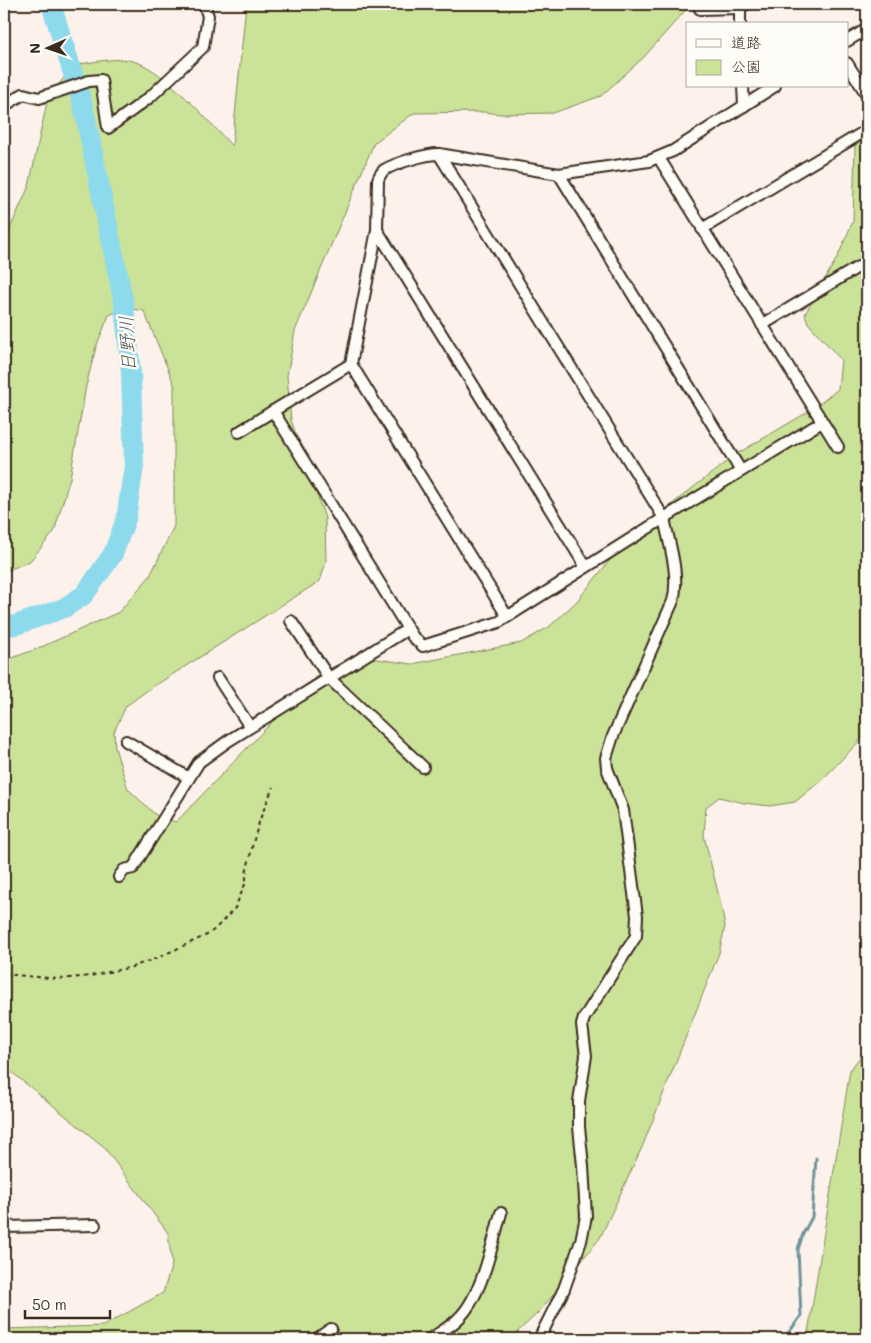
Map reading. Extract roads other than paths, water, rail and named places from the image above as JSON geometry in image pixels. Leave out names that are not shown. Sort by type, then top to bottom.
[{"type":"street","points":[[4,106],[23,94],[39,98],[89,81],[100,80],[108,128],[150,97],[204,48],[208,16],[204,4]]},
{"type":"street","points":[[700,9],[743,6],[740,22]]},
{"type":"street","points":[[848,40],[867,29]]},
{"type":"street","points":[[848,65],[867,96]]},
{"type":"street","points":[[743,88],[744,106]]},
{"type":"street","points":[[507,616],[351,364],[377,230],[379,175],[386,170],[428,154],[439,154],[559,174],[649,161],[659,158],[772,88]]},
{"type":"street","points":[[702,229],[867,130]]},
{"type":"street","points":[[439,154],[664,518],[676,578],[675,592],[664,624],[613,736],[606,758],[609,776],[623,810],[637,916],[636,936],[584,1018],[582,1025],[586,1056],[579,1101],[579,1118],[586,1216],[581,1241],[564,1289],[539,1339]]},
{"type":"street","points":[[659,158],[838,447]]},
{"type":"street","points":[[559,174],[741,471]]},
{"type":"street","points":[[377,230],[586,567]]},
{"type":"street","points":[[762,325],[858,267]]},
{"type":"street","points":[[238,432],[351,364]]},
{"type":"street","points":[[273,411],[413,637],[423,646],[499,622],[664,518],[822,422]]},
{"type":"street","points":[[291,621],[330,678],[423,767]]},
{"type":"street","points":[[119,878],[124,870],[133,868],[199,762],[215,749],[408,629]]},
{"type":"street","points":[[218,678],[250,727]]},
{"type":"street","points":[[126,741],[189,778]]},
{"type":"street","points":[[430,1339],[458,1319],[471,1303],[478,1289],[501,1213]]},
{"type":"street","points":[[4,1227],[95,1225]]},
{"type":"street","points":[[316,1339],[331,1329]]},
{"type":"waterway","name":"日野川","points":[[4,626],[16,625],[64,608],[84,595],[113,554],[126,519],[134,466],[131,373],[124,304],[83,105],[51,4]]},
{"type":"waterway","points":[[784,1339],[801,1316],[798,1249],[812,1217],[816,1158]]}]
